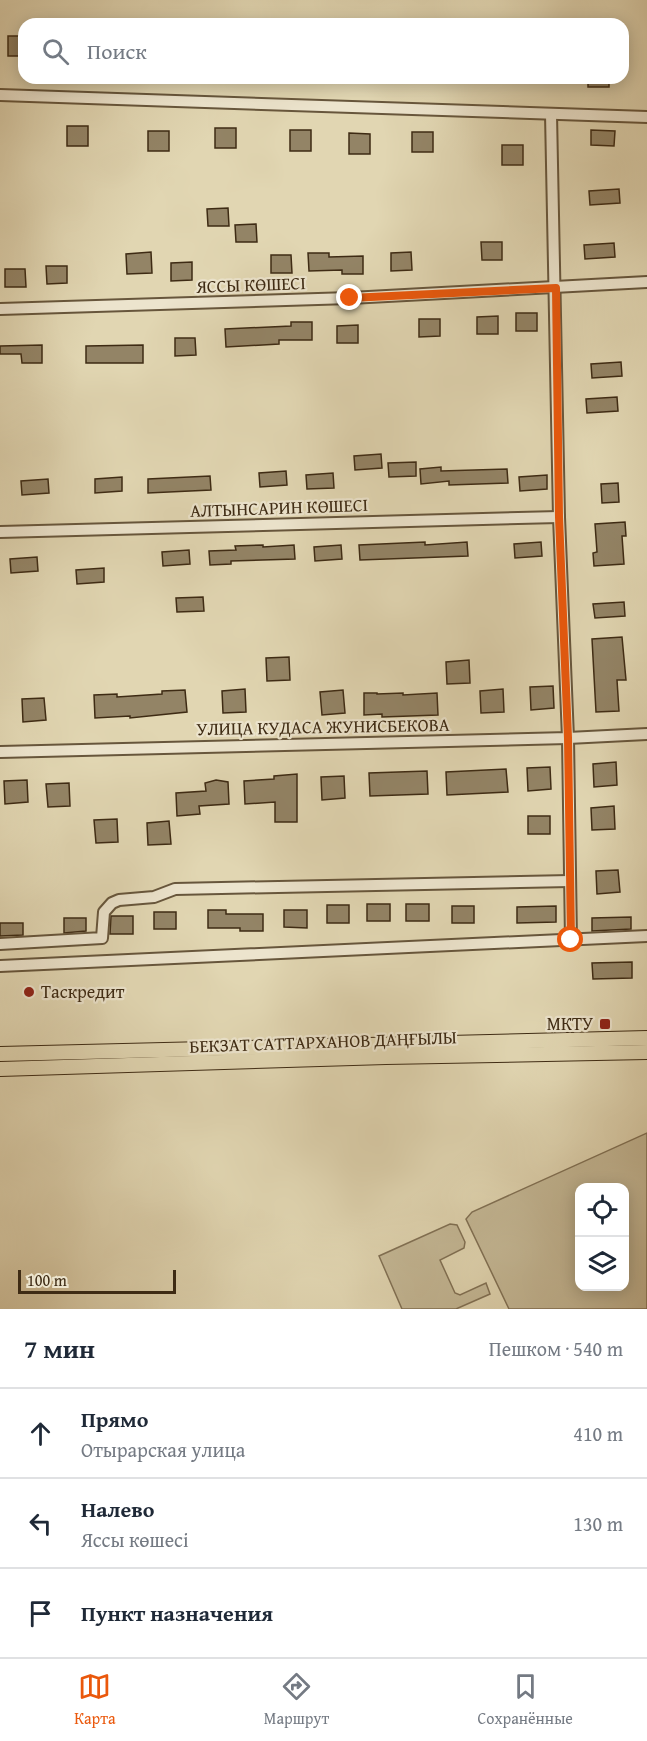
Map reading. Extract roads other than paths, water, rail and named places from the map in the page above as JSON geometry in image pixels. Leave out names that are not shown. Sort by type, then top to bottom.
[{"type":"main road","name":"БЕКЗАТ САТТАРХАНОВ ДАҢҒЫЛЫ","points":[[0,1054],[647,1038]]},
{"type":"main road","name":"БЕКЗАТ САТТАРХАНОВ ДАҢҒЫЛЫ","points":[[0,1069],[386,1057],[647,1052]]},
{"type":"street","points":[[0,95],[647,117]]},
{"type":"street","points":[[551,114],[559,517],[568,738],[571,940]]},
{"type":"street","name":"ЯССЫ КӨШЕСІ","points":[[0,309],[350,298],[647,282]]},
{"type":"street","name":"АЛТЫНСАРИН КӨШЕСІ","points":[[0,532],[559,517]]},
{"type":"street","name":"УЛИЦА КУДАСА ЖУНИСБЕКОВА","points":[[0,752],[568,738],[647,734]]},
{"type":"street","points":[[0,944],[102,938],[104,912],[112,903],[119,900],[154,897],[175,889],[570,881]]},
{"type":"street","points":[[0,966],[647,936]]},
{"type":"place","name":"Таскредит","points":[[29,992]]},
{"type":"place","name":"МКТУ","points":[[605,1024]]}]
